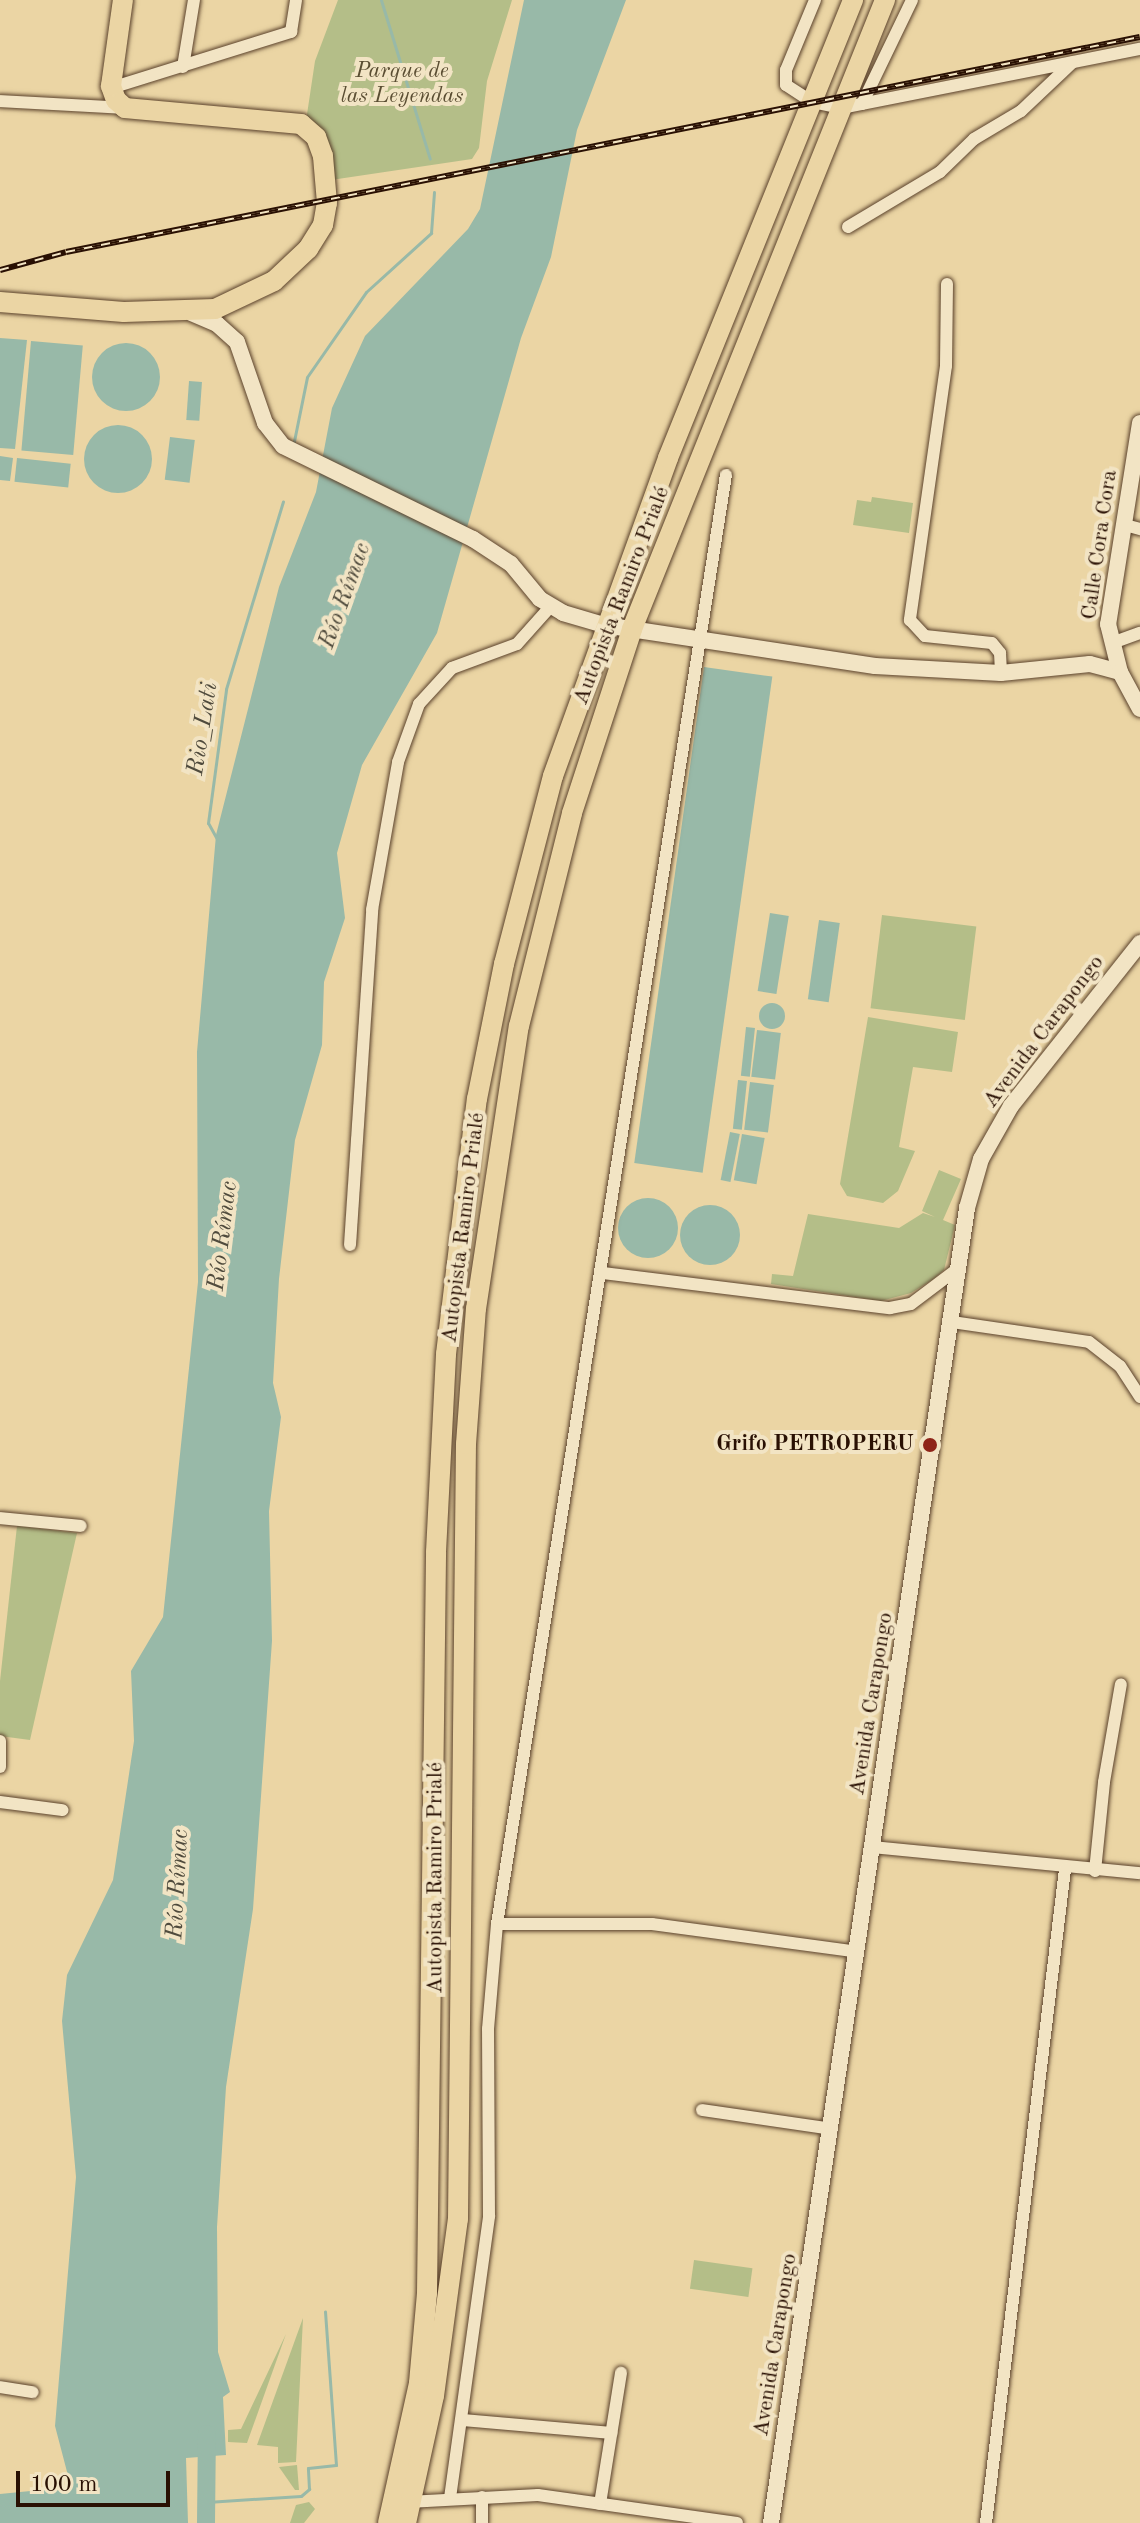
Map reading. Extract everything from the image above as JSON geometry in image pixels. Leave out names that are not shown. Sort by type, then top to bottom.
[{"type":"highway","points":[[0,302],[191,313],[251,296],[314,242],[327,203],[322,149],[311,132],[295,122],[125,108],[111,88],[123,0]]},
{"type":"highway","name":"Autopista Ramiro Prialé","points":[[406,2523],[398,2510],[419,2383],[427,2293],[436,1552],[459,1216],[504,964],[553,776],[604,625],[853,0]]},
{"type":"highway","name":"Autopista Ramiro Prialé","points":[[398,2510],[434,2396],[458,2219],[462,1558],[476,1309],[502,1117],[534,958],[572,813],[632,629],[852,106],[885,0]]},
{"type":"street","points":[[183,67],[194,0]]},
{"type":"street","points":[[111,88],[291,32],[296,0]]},
{"type":"street","points":[[815,0],[785,77],[792,91],[812,102],[852,106],[1140,49]]},
{"type":"street","points":[[852,106],[912,0]]},
{"type":"street","points":[[848,227],[940,172],[974,139],[1021,111],[1073,62]]},
{"type":"street","points":[[0,101],[125,108]]},
{"type":"street","points":[[947,284],[946,366],[910,620],[925,636],[992,643],[1000,653],[1001,673]]},
{"type":"street","points":[[191,313],[217,324],[237,342],[265,423],[283,446],[473,539],[511,564],[550,607],[604,625],[875,666],[1001,673],[1090,664],[1120,672],[1140,709]]},
{"type":"street","name":"Calle Cora Cora","points":[[1120,672],[1112,645],[1109,610],[1132,527],[1140,423]]},
{"type":"street","points":[[450,2498],[489,2216],[488,2029],[497,1924],[603,1273],[726,475]]},
{"type":"street","points":[[350,1245],[372,910],[398,762],[419,704],[452,668],[517,644],[550,607]]},
{"type":"street","points":[[1090,664],[1112,645],[1140,633]]},
{"type":"street","name":"Avenida Carapongo","points":[[771,2523],[952,1322],[956,1270],[981,1159],[1054,1047],[1140,943]]},
{"type":"street","points":[[603,1273],[890,1308],[911,1304],[956,1270]]},
{"type":"street","points":[[952,1322],[1089,1342],[1120,1366],[1140,1397]]},
{"type":"street","points":[[0,1518],[81,1526]]},
{"type":"street","points":[[1095,1871],[1121,1684]]},
{"type":"street","points":[[0,1741],[0,1767]]},
{"type":"street","points":[[0,1802],[62,1810]]},
{"type":"street","points":[[873,1847],[1065,1869],[1140,1873]]},
{"type":"street","points":[[986,2523],[1065,1869]]},
{"type":"street","points":[[497,1924],[652,1924],[858,1952]]},
{"type":"street","points":[[702,2110],[832,2129]]},
{"type":"street","points":[[600,2504],[621,2373]]},
{"type":"street","points":[[0,2387],[33,2392]]},
{"type":"street","points":[[463,2420],[611,2433]]},
{"type":"street","points":[[398,2510],[450,2498],[538,2495],[737,2523]]},
{"type":"street","points":[[482,2497],[482,2523]]},
{"type":"street","points":[[632,2523],[634,2508]]},
{"type":"green space","name":"Parque de las Leyendas","points":[[338,0],[512,0],[487,81],[479,148],[472,159],[331,180],[306,121],[315,61]]},
{"type":"green space","points":[[872,497],[913,503],[909,533],[853,525],[857,500],[871,502]]},
{"type":"green space","points":[[882,915],[976,927],[965,1020],[871,1008]]},
{"type":"green space","points":[[868,1017],[958,1032],[952,1072],[913,1067],[899,1147],[915,1151],[898,1191],[883,1203],[847,1196],[840,1184]]},
{"type":"green space","points":[[939,1170],[961,1179],[943,1220],[955,1225],[944,1270],[932,1280],[911,1293],[881,1301],[771,1284],[772,1274],[793,1276],[808,1214],[899,1228],[923,1213],[935,1217],[922,1211]]},
{"type":"green space","points":[[17,1526],[77,1533],[30,1740],[0,1736],[0,1681]]},
{"type":"green space","points":[[694,2260],[752,2268],[748,2297],[690,2289]]},
{"type":"green space","points":[[303,2318],[296,2462],[278,2463],[278,2447],[257,2445]]},
{"type":"green space","points":[[286,2334],[247,2443],[228,2442],[228,2430],[241,2429]]},
{"type":"green space","points":[[297,2465],[299,2490],[295,2490],[279,2467]]},
{"type":"green space","points":[[309,2502],[315,2509],[304,2523],[290,2523],[296,2505]]},
{"type":"water","points":[[524,0],[626,0],[577,130],[551,257],[521,338],[437,633],[362,765],[337,853],[345,918],[324,982],[322,1045],[295,1140],[279,1279],[273,1383],[281,1417],[269,1511],[272,1641],[253,1909],[226,2087],[217,2227],[218,2352],[230,2392],[223,2397],[226,2455],[186,2458],[188,2523],[0,2523],[0,2494],[71,2487],[55,2426],[76,2177],[62,2021],[67,1975],[113,1880],[134,1741],[131,1671],[163,1617],[198,1282],[197,1052],[216,835],[279,587],[316,492],[332,408],[365,336],[468,229],[480,209]]},
{"type":"water","points":[[0,338],[27,340],[15,449],[0,448]]},
{"type":"water","points":[[31,341],[83,346],[73,455],[21,451]]},
{"type":"water","points":[[126,343],[150,353],[160,377],[150,401],[126,411],[102,401],[92,377],[102,353]]},
{"type":"water","points":[[189,381],[202,382],[199,421],[186,420]]},
{"type":"water","points":[[118,425],[131,427],[142,435],[150,446],[150,472],[142,483],[131,491],[118,493],[105,491],[94,483],[86,472],[84,459],[86,446],[94,435],[105,427]]},
{"type":"water","points":[[170,437],[195,440],[190,483],[165,480]]},
{"type":"water","points":[[0,456],[13,458],[10,481],[0,480]]},
{"type":"water","points":[[17,458],[71,464],[68,488],[14,482]]},
{"type":"water","points":[[704,667],[772,677],[703,1173],[634,1163]]},
{"type":"water","points":[[770,913],[789,916],[776,994],[758,991]]},
{"type":"water","points":[[819,920],[840,923],[829,1002],[808,999]]},
{"type":"water","points":[[772,1003],[781,1007],[785,1016],[781,1025],[772,1029],[763,1025],[759,1016],[763,1007]]},
{"type":"water","points":[[746,1027],[755,1028],[750,1077],[741,1076]]},
{"type":"water","points":[[757,1030],[781,1033],[775,1080],[751,1077]]},
{"type":"water","points":[[738,1080],[747,1081],[742,1130],[733,1129]]},
{"type":"water","points":[[750,1082],[774,1085],[768,1133],[744,1130]]},
{"type":"water","points":[[730,1132],[740,1134],[730,1182],[721,1180]]},
{"type":"water","points":[[742,1134],[765,1138],[756,1184],[734,1180]]},
{"type":"water","points":[[648,1198],[669,1207],[678,1228],[669,1249],[648,1258],[627,1249],[618,1228],[627,1207]]},
{"type":"water","points":[[710,1205],[731,1214],[740,1235],[731,1256],[710,1265],[689,1256],[680,1235],[689,1214]]},
{"type":"waterway","name":"Rio_Lati","points":[[381,0],[430,159]]},
{"type":"waterway","name":"Rio_Lati","points":[[293,446],[307,377],[366,292],[431,233],[434,192]]},
{"type":"waterway","name":"Rio_Lati","points":[[217,839],[208,823],[226,689],[283,501]]},
{"type":"waterway","points":[[207,2502],[301,2496],[309,2489],[308,2468],[336,2465],[325,2311]]},
{"type":"waterway","name":"Río Rímac","points":[[206,2523],[207,2434]]},
{"type":"railway","points":[[0,270],[66,252],[1140,37]]},
{"type":"place","name":"Grifo PETROPERU","points":[[930,1445]]}]
